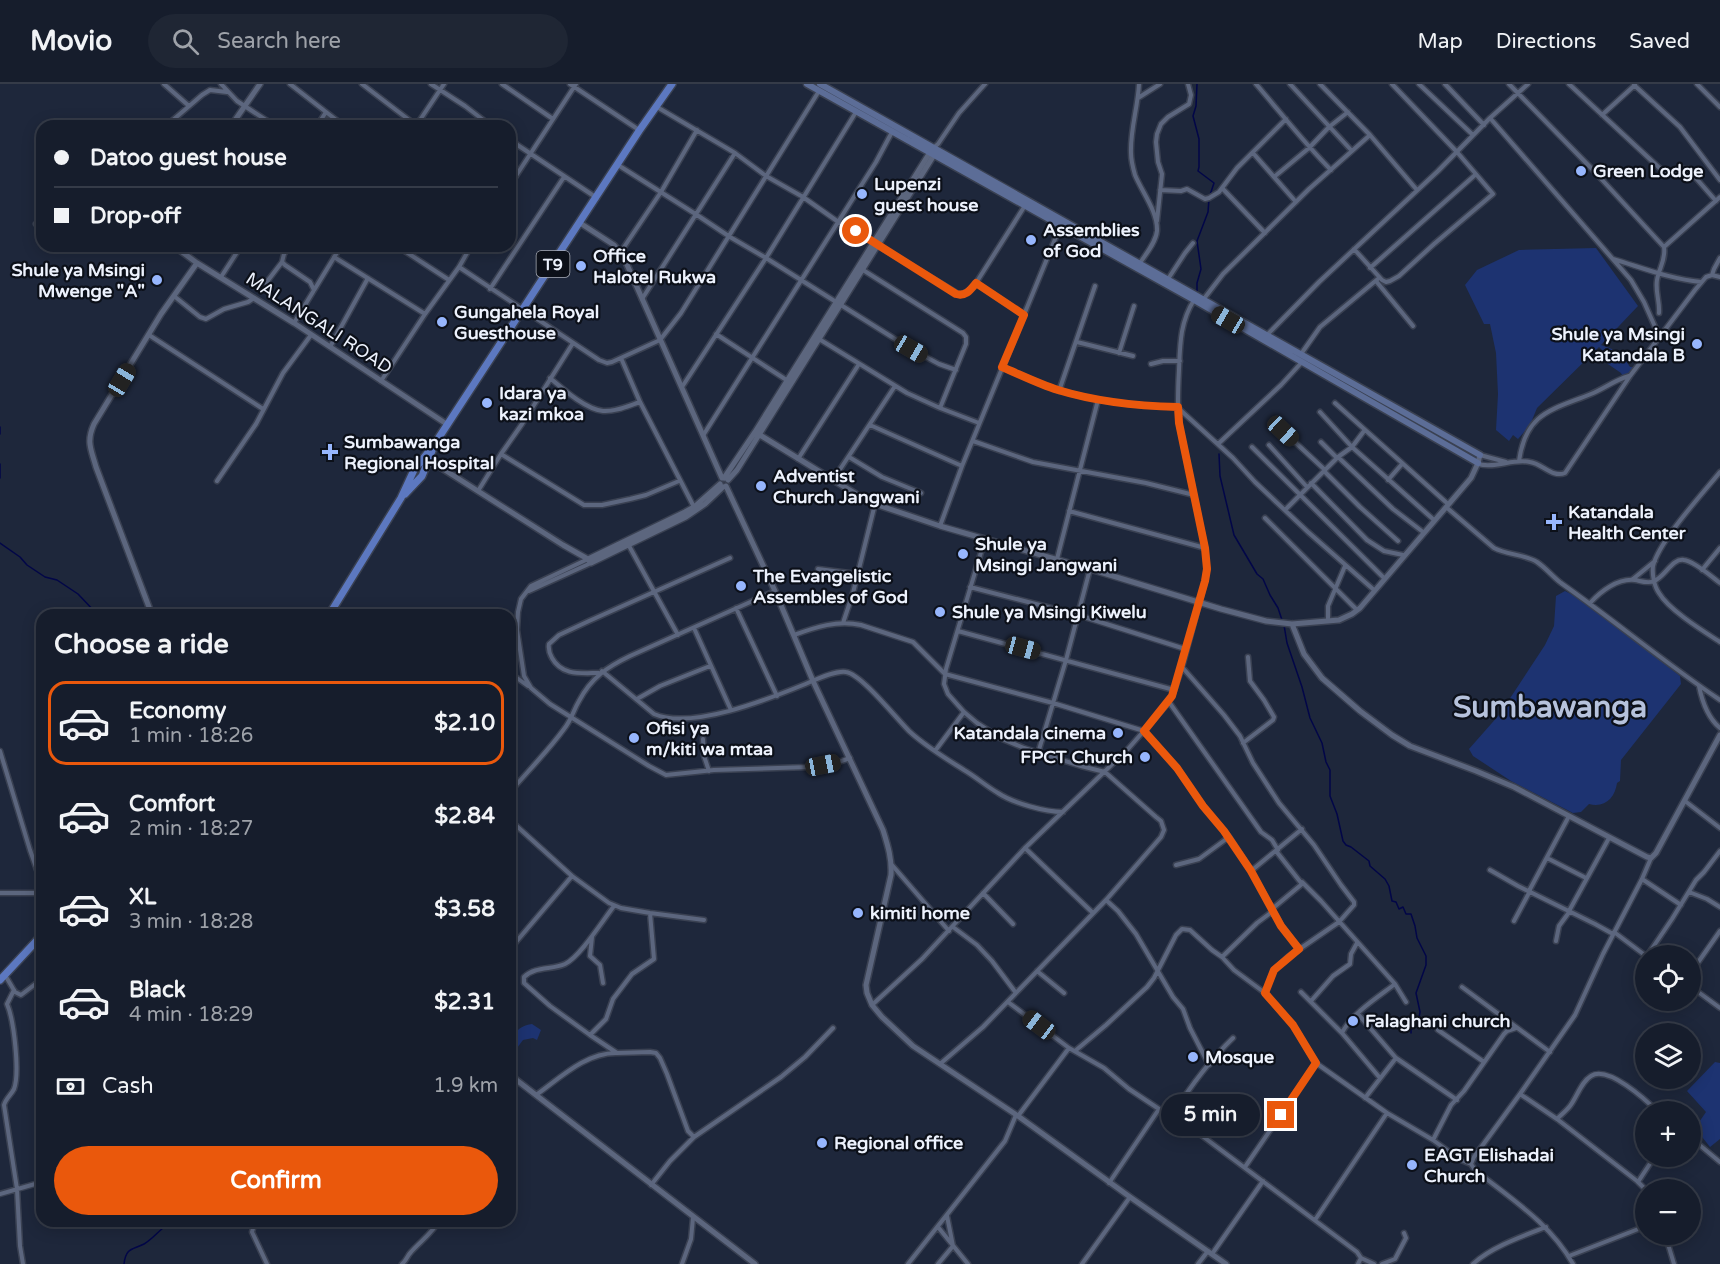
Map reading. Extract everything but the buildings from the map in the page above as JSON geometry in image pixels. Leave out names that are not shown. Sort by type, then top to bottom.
[{"type":"highway","name":"T9","points":[[333,609],[401,498],[413,472],[448,425],[639,130],[672,84]]},
{"type":"highway","name":"T9","points":[[401,498],[426,469],[434,445]]},
{"type":"highway","points":[[418,465],[426,469]]},
{"type":"highway","points":[[413,472],[421,477]]},
{"type":"highway","points":[[2,978],[36,941]]},
{"type":"main road","points":[[807,84],[819,88],[934,150],[1060,226],[1480,455]]},
{"type":"main road","points":[[819,88],[892,132],[934,150]]},
{"type":"main road","points":[[1026,204],[1140,264],[1265,338]]},
{"type":"main road","points":[[1301,358],[1478,464]]},
{"type":"street","points":[[164,84],[189,106]]},
{"type":"street","points":[[221,84],[244,106],[265,120]]},
{"type":"street","points":[[235,120],[260,84]]},
{"type":"street","points":[[290,84],[336,120]]},
{"type":"street","points":[[362,84],[408,120]]},
{"type":"street","points":[[431,84],[483,120]]},
{"type":"street","points":[[420,120],[444,84]]},
{"type":"street","points":[[502,84],[553,119]]},
{"type":"street","points":[[531,688],[524,676],[518,630],[521,599],[531,586],[628,543],[695,509],[736,470],[934,150],[959,113],[985,84]]},
{"type":"street","points":[[1139,84],[1132,135],[1132,164],[1157,225]]},
{"type":"street","points":[[1138,98],[1160,84]]},
{"type":"street","points":[[1140,264],[1157,234],[1162,174],[1158,162],[1157,134],[1161,124],[1168,117],[1190,104],[1191,95],[1188,84]]},
{"type":"street","points":[[1256,84],[1309,148],[1331,170]]},
{"type":"street","points":[[1290,84],[1352,151]]},
{"type":"street","points":[[1320,84],[1370,135],[1417,190]]},
{"type":"street","points":[[1377,279],[1386,282],[1399,276],[1493,194],[1392,84]]},
{"type":"street","points":[[1419,84],[1473,135]]},
{"type":"street","points":[[1445,84],[1484,125]]},
{"type":"street","points":[[1509,84],[1664,247],[1664,261],[1658,274],[1656,290],[1659,313]]},
{"type":"street","points":[[1265,338],[1297,303],[1528,84]]},
{"type":"street","points":[[1569,84],[1666,174],[1684,168],[1692,171],[1718,199],[1664,247]]},
{"type":"street","points":[[1697,84],[1720,107]]},
{"type":"street","points":[[516,175],[573,85],[639,130]]},
{"type":"street","points":[[1602,115],[1635,85],[1680,127],[1720,180]]},
{"type":"street","points":[[459,267],[599,360],[607,363],[660,340],[681,313],[730,237],[819,88]]},
{"type":"street","points":[[173,120],[210,90],[227,92]]},
{"type":"street","points":[[657,106],[956,294],[966,293],[976,283],[1026,204]]},
{"type":"street","points":[[321,120],[326,112]]},
{"type":"street","points":[[682,387],[766,258],[856,112]]},
{"type":"street","points":[[1274,177],[1348,112]]},
{"type":"street","points":[[1490,118],[1634,284],[1656,329],[1662,335]]},
{"type":"street","points":[[1160,190],[1187,189],[1207,199],[1219,192],[1238,168],[1286,119]]},
{"type":"street","points":[[620,254],[661,192],[697,130]]},
{"type":"street","points":[[704,434],[876,162],[892,132]]},
{"type":"street","points":[[1203,300],[1223,274],[1264,233],[1370,135]]},
{"type":"street","points":[[516,144],[597,198]]},
{"type":"street","points":[[642,299],[735,153]]},
{"type":"street","points":[[1253,153],[1296,202]]},
{"type":"street","points":[[617,165],[931,360],[947,368],[956,369]]},
{"type":"street","points":[[1370,268],[1476,175]]},
{"type":"street","points":[[516,250],[564,177]]},
{"type":"street","points":[[1222,188],[1264,233]]},
{"type":"street","points":[[580,223],[614,244],[620,254],[883,830],[890,850],[891,875],[867,976],[867,993],[873,1005],[903,1038],[939,1065],[1017,1115],[1109,1183],[1226,1264]]},
{"type":"street","points":[[940,526],[979,423],[1060,226]]},
{"type":"street","points":[[789,382],[819,339],[838,303],[862,270],[876,243]]},
{"type":"street","points":[[1168,280],[1193,243]]},
{"type":"street","points":[[1354,249],[1413,326]]},
{"type":"street","name":"MALANGALI ROAD","points":[[182,252],[448,425]]},
{"type":"street","points":[[221,278],[237,252]]},
{"type":"street","points":[[266,283],[282,262],[286,252]]},
{"type":"street","points":[[294,323],[337,252]]},
{"type":"street","points":[[406,252],[450,280]]},
{"type":"street","points":[[381,381],[468,252]]},
{"type":"street","points":[[490,289],[514,252]]},
{"type":"street","points":[[334,257],[425,314]]},
{"type":"street","points":[[1712,275],[1720,258]]},
{"type":"street","points":[[1612,259],[1658,274],[1702,282]]},
{"type":"street","points":[[282,262],[310,282],[314,290]]},
{"type":"street","points":[[150,609],[89,444],[89,435],[149,335],[197,263]]},
{"type":"street","points":[[862,270],[963,333],[966,338],[966,344],[940,408]]},
{"type":"street","points":[[1478,464],[1533,462],[1555,474],[1565,473],[1630,376],[1702,282],[1706,277],[1712,275],[1720,277]]},
{"type":"street","points":[[330,347],[368,278]]},
{"type":"street","points":[[1218,444],[1281,385],[1320,327],[1377,279]]},
{"type":"street","points":[[976,283],[1024,315]]},
{"type":"street","points":[[1059,390],[1095,286]]},
{"type":"street","points":[[174,296],[200,317],[206,319],[224,309],[254,298]]},
{"type":"street","points":[[873,1005],[922,959],[1025,848],[1105,772],[1144,731],[1168,702],[1174,690],[1200,602],[1207,569],[1205,548],[1179,423],[1178,407],[1182,330],[1188,310],[1194,300]]},
{"type":"street","points":[[1119,353],[1134,306]]},
{"type":"street","points":[[716,334],[789,382]]},
{"type":"street","points":[[149,335],[263,409]]},
{"type":"street","points":[[217,481],[256,424],[283,373],[312,335]]},
{"type":"street","points":[[819,339],[895,386],[940,408],[979,423]]},
{"type":"street","points":[[1077,342],[1133,356]]},
{"type":"street","points":[[478,492],[573,343]]},
{"type":"street","points":[[621,358],[679,482],[695,509]]},
{"type":"street","points":[[1151,364],[1180,361]]},
{"type":"street","points":[[798,459],[859,364]]},
{"type":"street","points":[[1002,367],[1059,390],[1098,400],[1133,405],[1178,407],[1254,482],[1374,590]]},
{"type":"street","points":[[1519,461],[1526,436],[1533,424],[1545,413],[1630,376]]},
{"type":"street","points":[[550,378],[583,402],[599,410],[615,410],[640,402]]},
{"type":"street","points":[[833,480],[895,386]]},
{"type":"street","points":[[1057,559],[1098,400]]},
{"type":"street","points":[[1335,404],[1494,548],[1533,560],[1634,639],[1720,700]]},
{"type":"street","points":[[1320,412],[1352,447],[1434,520]]},
{"type":"street","points":[[870,425],[962,466]]},
{"type":"street","points":[[1285,510],[1338,457],[1352,447],[1364,430]]},
{"type":"street","points":[[1283,431],[1398,541]]},
{"type":"street","points":[[757,433],[875,504],[940,526],[1246,616],[1286,623],[1346,618],[1358,609],[1471,478],[1480,455],[1509,463]]},
{"type":"street","points":[[973,441],[1028,461],[1146,483],[1194,495]]},
{"type":"street","points":[[1321,442],[1393,509],[1423,532]]},
{"type":"street","points":[[1269,445],[1307,487]]},
{"type":"street","points":[[1252,447],[1384,578]]},
{"type":"street","points":[[501,454],[584,505],[602,505],[638,497],[679,482]]},
{"type":"street","points":[[849,457],[882,477],[921,493]]},
{"type":"street","points":[[429,460],[589,561]]},
{"type":"street","points":[[1388,480],[1402,464]]},
{"type":"street","points":[[1720,472],[1670,535],[1653,568],[1654,581],[1662,598],[1720,642]]},
{"type":"street","points":[[1311,483],[1367,540],[1384,551],[1403,555]]},
{"type":"street","points":[[843,623],[853,593],[875,504]]},
{"type":"street","points":[[1069,511],[1205,548]]},
{"type":"street","points":[[1265,518],[1358,609]]},
{"type":"street","points":[[939,1065],[971,1039],[1093,914],[1161,837],[1164,830],[1161,821],[1105,772],[1038,753],[1000,738],[964,712],[948,694],[944,684],[945,674],[986,539]]},
{"type":"street","points":[[628,543],[678,635]]},
{"type":"street","points":[[1702,570],[1720,548]]},
{"type":"street","points":[[730,558],[559,635],[549,644],[549,653],[554,662],[570,673],[601,672],[654,714],[663,718],[687,718],[731,710],[842,672],[854,675],[910,732],[999,794],[1045,810],[1064,813]]},
{"type":"street","points":[[1632,580],[1654,581],[1679,560],[1685,560],[1720,583]]},
{"type":"street","points":[[1590,603],[1607,588],[1632,580],[1655,561]]},
{"type":"street","points":[[1328,621],[1328,606],[1346,566]]},
{"type":"street","points":[[818,569],[857,574]]},
{"type":"street","points":[[1038,753],[1090,569]]},
{"type":"street","points":[[970,587],[1078,615],[1185,649]]},
{"type":"street","points":[[516,785],[555,740],[572,717],[578,701],[601,672],[630,656],[775,591]]},
{"type":"street","points":[[736,608],[777,696]]},
{"type":"street","points":[[794,635],[819,626],[843,623],[861,625],[910,640],[945,674],[1053,703],[1144,731],[1177,768],[1228,837],[1251,871],[1272,910],[1299,949]]},
{"type":"street","points":[[1286,623],[1322,678],[1392,735],[1410,746],[1514,787],[1643,856],[1651,858]]},
{"type":"street","points":[[694,628],[731,710]]},
{"type":"street","points":[[958,631],[1174,690]]},
{"type":"street","points":[[1243,743],[1274,717],[1273,712],[1250,681],[1248,657]]},
{"type":"street","points":[[637,699],[660,686],[710,666]]},
{"type":"street","points":[[1182,667],[1240,736],[1253,763],[1279,803],[1323,856],[1354,902],[1339,922],[1299,949],[1274,970],[1265,993]]},
{"type":"street","points":[[516,677],[550,704],[662,773],[672,775],[709,771],[809,767],[836,763],[850,758]]},
{"type":"street","points":[[1699,685],[1705,706],[1714,723],[1720,728]]},
{"type":"street","points":[[1168,702],[1261,832],[1272,840],[1302,882],[1322,901],[1395,984],[1406,1002]]},
{"type":"street","points":[[935,751],[964,712]]},
{"type":"street","points":[[1471,1164],[1575,1015],[1651,858],[1656,853],[1720,735]]},
{"type":"street","points":[[703,739],[704,756],[709,771]]},
{"type":"street","points":[[0,751],[36,867]]},
{"type":"street","points":[[1685,801],[1720,828]]},
{"type":"street","points":[[1514,921],[1569,816]]},
{"type":"street","points":[[516,825],[572,876],[614,906],[704,920]]},
{"type":"street","points":[[1251,871],[1302,829]]},
{"type":"street","points":[[1176,865],[1199,859],[1228,837]]},
{"type":"street","points":[[1556,941],[1559,926],[1570,911],[1609,838]]},
{"type":"street","points":[[1025,848],[1093,914]]},
{"type":"street","points":[[1654,945],[1696,880],[1720,851]]},
{"type":"street","points":[[1546,858],[1586,878]]},
{"type":"street","points":[[891,864],[951,929],[977,945],[1016,993]]},
{"type":"street","points":[[1490,870],[1613,933],[1635,948]]},
{"type":"street","points":[[516,942],[572,876]]},
{"type":"street","points":[[1642,879],[1681,905]]},
{"type":"street","points":[[1222,957],[1257,923],[1298,889],[1302,882]]},
{"type":"street","points":[[0,892],[36,894]]},
{"type":"street","points":[[1689,892],[1720,907]]},
{"type":"street","points":[[983,893],[1013,924]]},
{"type":"street","points":[[1106,900],[1127,921],[1173,998],[1183,1009],[1209,1065]]},
{"type":"street","points":[[614,906],[592,936],[568,962],[531,971],[526,974],[524,980],[526,986],[617,1053]]},
{"type":"street","points":[[590,1035],[606,1019],[613,999],[632,974],[654,959],[650,913]]},
{"type":"street","points":[[1075,1051],[1132,1002],[1154,978],[1176,935],[1182,929],[1190,930],[1246,980],[1265,993],[1293,1025],[1316,1063],[1387,1113],[1433,1140],[1454,1156],[1471,1164],[1475,1170],[1546,1227],[1573,1264]]},
{"type":"street","points":[[1701,959],[1720,932]]},
{"type":"street","points":[[592,936],[590,956],[600,965],[603,983]]},
{"type":"street","points":[[1311,1001],[1333,976],[1350,964],[1357,943]]},
{"type":"street","points":[[1037,971],[1064,993]]},
{"type":"street","points":[[2,978],[12,984],[18,994],[23,995],[36,984]]},
{"type":"street","points":[[1342,1033],[1348,1023],[1395,984]]},
{"type":"street","points":[[1462,987],[1550,1052]]},
{"type":"street","points":[[14,990],[7,1004],[15,1045],[14,1087],[4,1105],[18,1189],[23,1264]]},
{"type":"street","points":[[1301,992],[1342,1033],[1380,1078]]},
{"type":"street","points":[[1701,994],[1720,1008]]},
{"type":"street","points":[[1008,1002],[1159,1109],[1173,1114],[1204,1139],[1263,1180],[1357,1252],[1361,1258],[1374,1264]]},
{"type":"street","points":[[1358,1014],[1396,1058],[1456,1100]]},
{"type":"street","points":[[651,1185],[670,1161],[694,1137],[781,1077],[805,1057],[833,1028]]},
{"type":"street","points":[[1433,1140],[1445,1116],[1484,1062],[1507,1031],[1516,1028]]},
{"type":"street","points":[[1438,1030],[1484,1062]]},
{"type":"street","points":[[1173,1114],[1190,1088],[1233,1038]]},
{"type":"street","points":[[908,1264],[1005,1142],[1017,1115],[1070,1048]]},
{"type":"street","points":[[536,1095],[588,1060],[606,1053],[656,1053],[668,1074],[688,1131],[694,1137]]},
{"type":"street","points":[[1365,1098],[1396,1058]]},
{"type":"street","points":[[1245,1167],[1316,1063]]},
{"type":"street","points":[[1557,1119],[1570,1106],[1590,1076],[1596,1074],[1615,1078],[1644,1101]]},
{"type":"street","points":[[516,1080],[755,1264]]},
{"type":"street","points":[[1520,1094],[1557,1119],[1635,1180]]},
{"type":"street","points":[[1109,1183],[1159,1109]]},
{"type":"street","points":[[1315,1220],[1387,1113]]},
{"type":"street","points":[[1701,1146],[1720,1162]]},
{"type":"street","points":[[1198,1264],[1210,1253],[1263,1180]]},
{"type":"street","points":[[0,1194],[36,1184]]},
{"type":"street","points":[[1083,1264],[1130,1197]]},
{"type":"street","points":[[947,1215],[953,1246]]},
{"type":"street","points":[[682,1264],[692,1239],[693,1218]]},
{"type":"street","points":[[254,1227],[252,1232],[267,1264]]},
{"type":"street","points":[[402,1264],[434,1227]]},
{"type":"street","points":[[938,1227],[968,1264]]},
{"type":"street","points":[[1473,1264],[1479,1258],[1501,1246],[1546,1227]]},
{"type":"street","points":[[1569,1256],[1635,1230]]},
{"type":"street","points":[[1382,1264],[1395,1259],[1406,1238],[1404,1233]]},
{"type":"street","points":[[1668,1245],[1674,1264]]},
{"type":"street","points":[[938,1264],[953,1246]]},
{"type":"street","points":[[1358,1264],[1361,1258]]},
{"type":"shaded area","points":[[1596,248],[1638,306],[1601,345],[1612,349],[1613,354],[1625,359],[1630,367],[1635,367],[1630,375],[1623,377],[1599,355],[1602,350],[1599,347],[1537,408],[1530,425],[1518,439],[1513,435],[1509,441],[1496,430],[1498,394],[1496,353],[1490,324],[1484,324],[1465,285],[1477,270],[1519,250]]},
{"type":"shaded area","points":[[1565,591],[1581,599],[1680,676],[1681,684],[1621,760],[1620,781],[1608,801],[1600,805],[1589,804],[1581,812],[1573,813],[1511,781],[1473,756],[1469,749],[1499,715],[1545,645],[1554,626],[1556,596]]},
{"type":"shaded area","points":[[532,1024],[541,1030],[537,1040],[533,1038],[523,1040],[516,1049],[516,1033],[526,1025]]},
{"type":"shaded area","points":[[1715,1062],[1720,1063],[1720,1139],[1710,1147],[1701,1136],[1701,1119],[1706,1112],[1701,1106],[1701,1101],[1696,1101],[1687,1091],[1701,1089],[1701,1076]]},
{"type":"waterway","points":[[1197,84],[1193,116],[1199,139],[1198,171],[1214,183],[1210,195]]},
{"type":"waterway","points":[[1197,292],[1201,269],[1197,241],[1208,212],[1209,199]]},
{"type":"waterway","points":[[0,427],[0,434]]},
{"type":"waterway","points":[[1219,454],[1220,476],[1234,535],[1257,574],[1263,579],[1282,620]]},
{"type":"waterway","points":[[0,464],[0,478]]},
{"type":"waterway","points":[[0,543],[45,577],[57,580],[78,594],[92,609]]},
{"type":"waterway","points":[[1284,625],[1287,643],[1310,718],[1322,743],[1330,770],[1330,796],[1343,841],[1369,861],[1370,866],[1385,879],[1392,901],[1396,902],[1399,909],[1403,907],[1406,914],[1411,914],[1417,938],[1426,956],[1426,965],[1416,993],[1419,1018],[1411,1033]]},
{"type":"waterway","points":[[124,1264],[128,1252],[144,1244],[163,1227]]},
{"type":"place","name":"Green Lodge","points":[[1581,171]]},
{"type":"place","name":"Lupenzi guest house","points":[[862,194]]},
{"type":"place","name":"Assemblies of God","points":[[1031,240]]},
{"type":"place","name":"Office Halotel Rukwa","points":[[581,266]]},
{"type":"place","name":"Shule ya Msingi Mwenge \"A\"","points":[[157,280]]},
{"type":"place","name":"Gungahela Royal Guesthouse","points":[[442,322]]},
{"type":"place","name":"Shule ya Msingi Katandala B","points":[[1697,344]]},
{"type":"place","name":"Idara ya kazi mkoa","points":[[487,403]]},
{"type":"place","name":"Sumbawanga Regional Hospital","points":[[330,452]]},
{"type":"place","name":"Adventist Church Jangwani","points":[[761,486]]},
{"type":"place","name":"Katandala Health Center","points":[[1554,522]]},
{"type":"place","name":"Shule ya Msingi Jangwani","points":[[963,554]]},
{"type":"place","name":"The Evangelistic Assembles of God","points":[[741,586]]},
{"type":"place","name":"Shule ya Msingi Kiwelu","points":[[940,612]]},
{"type":"place","name":"Katandala cinema","points":[[1118,733]]},
{"type":"place","name":"Ofisi ya m/kiti wa mtaa","points":[[634,738]]},
{"type":"place","name":"FPCT Church","points":[[1145,757]]},
{"type":"place","name":"kimiti home","points":[[858,913]]},
{"type":"place","name":"Falaghani church","points":[[1353,1021]]},
{"type":"place","name":"Mosque","points":[[1193,1057]]},
{"type":"place","name":"Regional office","points":[[822,1143]]},
{"type":"place","name":"EAGT Elishadai Church","points":[[1412,1165]]},
{"type":"district","name":"Sumbawanga","points":[[1550,707]]},
{"type":"route","points":[[856,231],[956,294],[963,295],[976,283],[1024,315],[1002,367],[1075,395],[1133,405],[1178,407],[1179,423],[1205,548],[1207,569],[1200,602],[1172,696],[1144,731],[1177,768],[1203,806],[1224,831],[1251,871],[1281,926],[1299,949],[1274,970],[1265,993],[1293,1025],[1316,1063],[1281,1115]]}]
